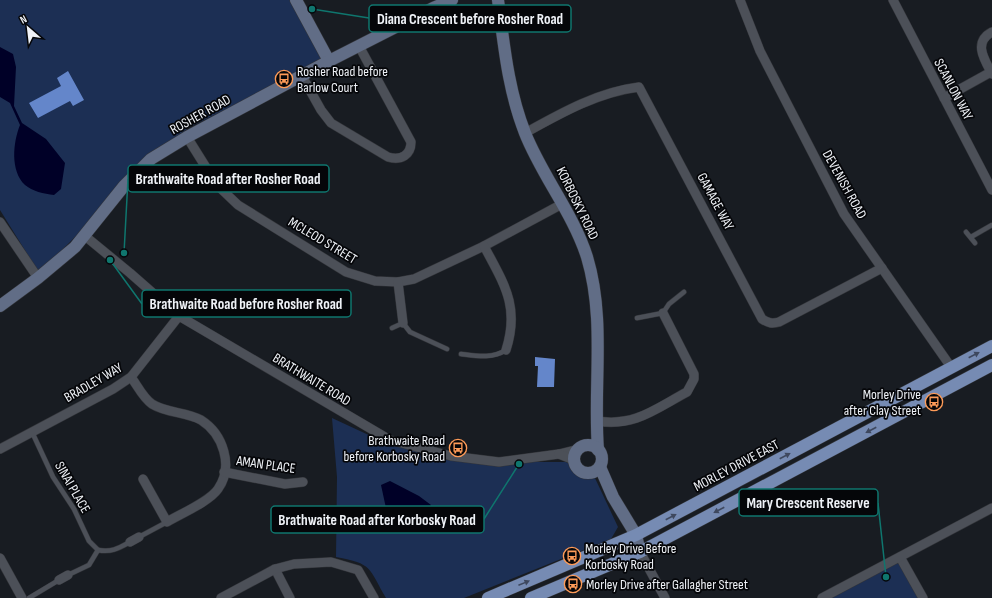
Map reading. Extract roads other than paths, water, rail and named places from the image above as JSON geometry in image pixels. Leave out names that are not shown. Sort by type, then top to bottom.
[{"type":"main road","name":"MORLEY DRIVE EAST","points":[[488,598],[632,537],[992,346]]},
{"type":"main road","points":[[531,598],[640,552],[992,365]]},
{"type":"street","points":[[296,0],[329,61]]},
{"type":"street","name":"ROSHER ROAD","points":[[0,306],[38,278],[85,236],[124,186],[151,159],[187,137],[329,61],[433,8],[452,0]]},
{"type":"street","name":"KORBOSKY ROAD","points":[[498,0],[507,72],[525,133],[579,237],[587,258],[593,284],[598,339],[596,424],[598,450]]},
{"type":"street","name":"DEVENISH ROAD","points":[[740,0],[760,51],[844,214],[951,367]]},
{"type":"street","name":"SCANLON WAY","points":[[893,0],[992,190]]},
{"type":"street","points":[[944,98],[992,73],[980,47],[982,40],[992,32]]},
{"type":"street","points":[[302,76],[321,110],[331,123],[388,157],[399,159],[409,152],[411,142],[359,46]]},
{"type":"street","name":"GAMAGE WAY","points":[[525,133],[582,103],[628,89],[640,87],[762,319],[767,322],[774,324],[779,322],[882,268]]},
{"type":"street","name":"MCLEOD STREET","points":[[187,137],[218,185],[238,205],[346,272],[375,281],[398,282],[414,279],[429,273],[484,246],[562,204]]},
{"type":"street","points":[[0,222],[38,278]]},
{"type":"street","name":"BRATHWAITE ROAD","points":[[85,236],[179,316],[390,440],[451,456],[499,462],[559,454],[581,447]]},
{"type":"street","points":[[484,246],[509,298],[512,331],[506,350]]},
{"type":"street","points":[[398,282],[403,323]]},
{"type":"street","points":[[596,469],[580,470],[577,468],[574,460],[576,452],[596,424],[613,424],[636,420],[687,392],[691,387],[694,374],[663,312]]},
{"type":"street","name":"BRADLEY WAY","points":[[0,449],[112,389],[131,377],[179,316]]},
{"type":"street","points":[[131,377],[152,404],[200,420],[211,428],[219,438],[225,453],[224,472],[218,490],[210,497],[167,522],[143,479]]},
{"type":"street","points":[[581,447],[591,446],[598,450],[601,458],[596,469]]},
{"type":"street","name":"BRATHWAITE ROAD","points":[[559,454],[574,460]]},
{"type":"street","points":[[596,469],[663,596],[653,598]]},
{"type":"street","name":"AMAN PLACE","points":[[224,472],[285,484],[303,482]]},
{"type":"street","points":[[822,598],[992,508]]},
{"type":"street","points":[[130,542],[140,537]]},
{"type":"street","points":[[900,557],[923,598]]},
{"type":"street","points":[[0,558],[22,598]]},
{"type":"street","points":[[221,598],[275,569],[294,564],[331,562],[350,566],[358,570],[374,598]]},
{"type":"street","points":[[275,569],[290,598]]},
{"type":"lane","points":[[971,237],[992,225]]},
{"type":"lane","points":[[966,232],[975,243]]},
{"type":"lane","points":[[637,318],[663,312],[684,292]]},
{"type":"lane","points":[[392,328],[403,323],[410,332],[447,349]]},
{"type":"lane","points":[[462,354],[489,356],[498,355],[506,350]]},
{"type":"lane","name":"SINAI PLACE","points":[[32,432],[53,477],[74,508],[89,541],[98,550]]},
{"type":"lane","points":[[140,537],[167,522]]},
{"type":"lane","points":[[29,598],[89,565],[98,550],[106,552],[113,551],[130,542]]},
{"type":"place","name":"Diana Crescent before Rosher Road","points":[[312,9]]},
{"type":"place","name":"Rosher Road before Barlow Court","points":[[284,79]]},
{"type":"place","name":"Brathwaite Road after Rosher Road","points":[[124,253]]},
{"type":"place","name":"Brathwaite Road before Rosher Road","points":[[110,260]]},
{"type":"place","name":"Morley Drive after Clay Street","points":[[934,402]]},
{"type":"place","name":"Brathwaite Road before Korbosky Road","points":[[458,448]]},
{"type":"place","name":"Brathwaite Road after Korbosky Road","points":[[519,464]]},
{"type":"place","name":"Morley Drive Before Korbosky Road","points":[[572,556]]},
{"type":"place","name":"Mary Crescent Reserve","points":[[886,577]]},
{"type":"place","name":"Morley Drive after Gallagher Street","points":[[573,584]]}]
